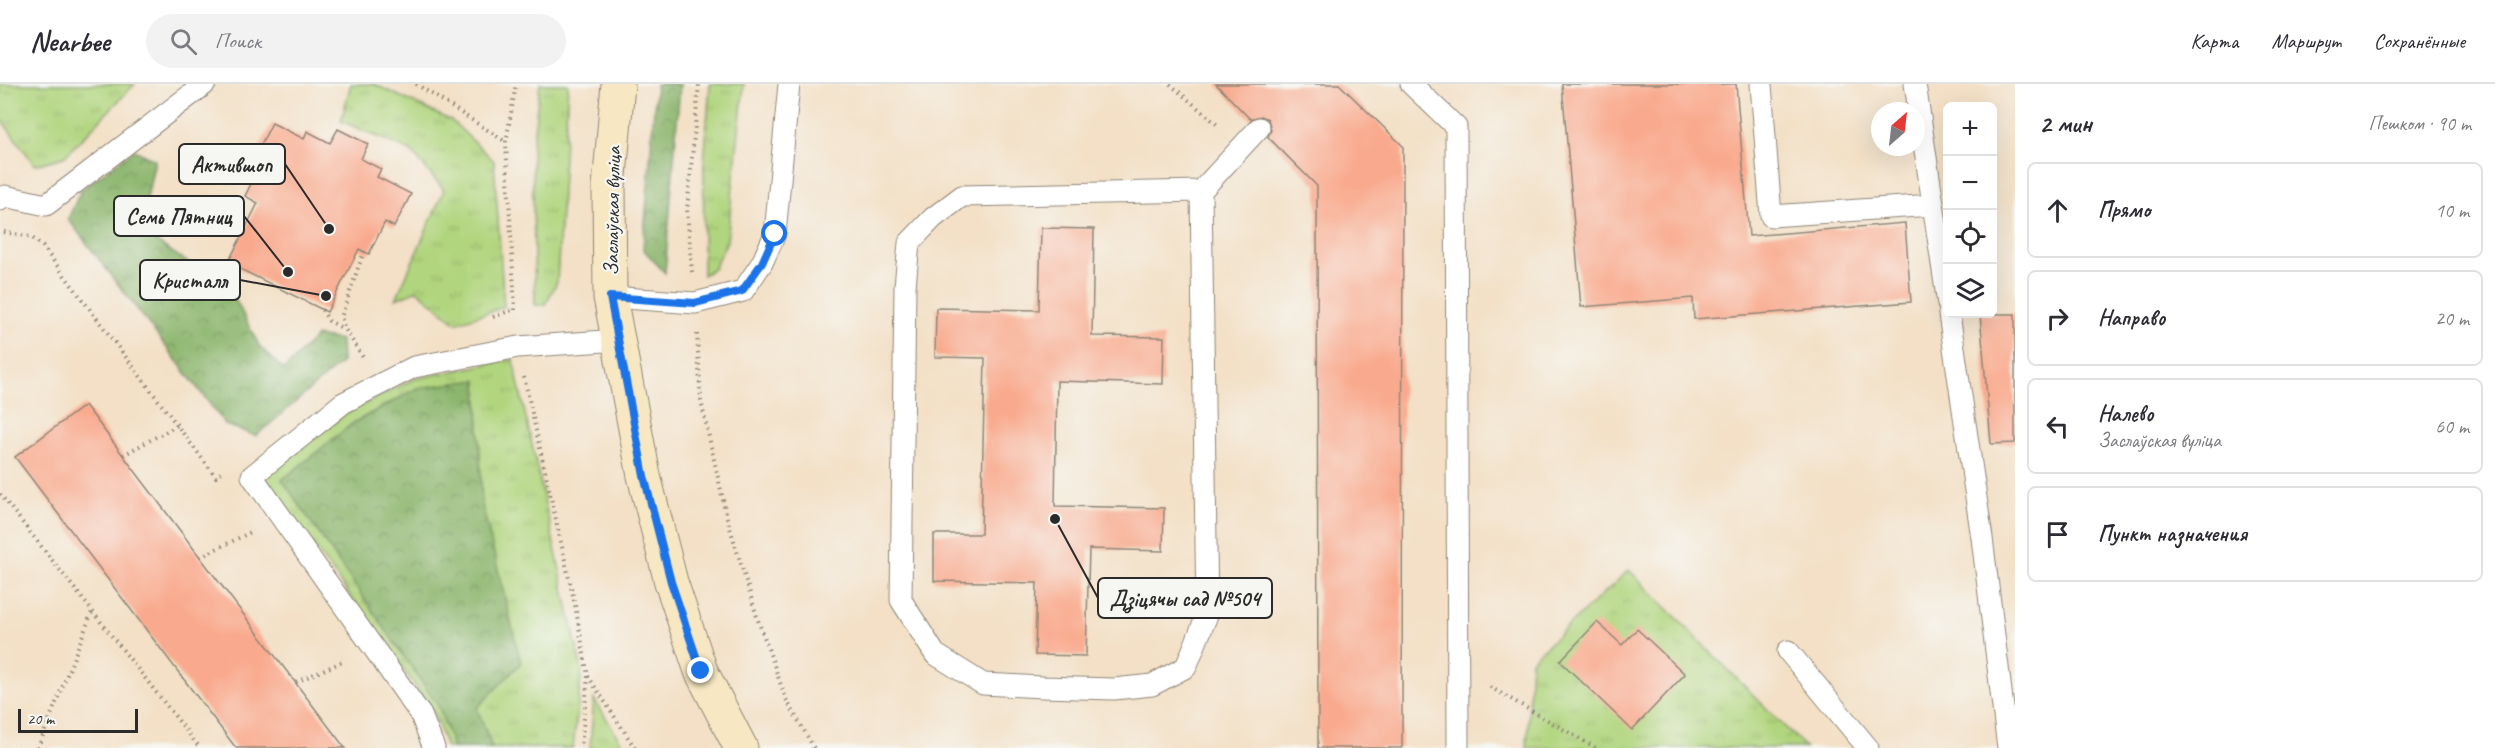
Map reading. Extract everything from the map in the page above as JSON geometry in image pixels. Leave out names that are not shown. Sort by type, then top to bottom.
[{"type":"main road","name":"Заслаўская вуліца","points":[[618,84],[609,187],[610,297],[644,476],[671,582],[701,671],[741,748]]},
{"type":"lane","points":[[0,200],[5,196],[46,205],[205,84]]},
{"type":"lane","points":[[610,297],[695,303],[742,291],[762,263],[775,234],[789,84]]},
{"type":"lane","points":[[1411,84],[1456,127],[1458,748]]},
{"type":"lane","points":[[1761,84],[1771,216],[1933,206]]},
{"type":"lane","points":[[1915,84],[1943,276]]},
{"type":"lane","points":[[1201,191],[962,195],[933,218],[909,243],[905,287],[901,600],[935,654],[983,684],[1114,689],[1152,685],[1186,667],[1207,615],[1201,191],[1259,128]]},
{"type":"lane","points":[[1950,318],[1982,538],[2008,748]]},
{"type":"lane","points":[[434,748],[421,715],[252,476],[343,403],[414,367],[518,347],[619,340]]},
{"type":"lane","points":[[1788,651],[1868,748]]},
{"type":"path","points":[[416,84],[506,142]]},
{"type":"path","points":[[516,84],[506,142],[518,347],[575,604],[588,676],[581,748]]},
{"type":"path","points":[[699,84],[687,210],[701,401],[727,518],[758,620],[786,699],[814,748]]},
{"type":"path","points":[[1170,84],[1242,146]]},
{"type":"path","points":[[0,231],[31,237],[44,246],[216,477],[224,470]]},
{"type":"path","points":[[364,251],[341,317],[345,329],[369,368]]},
{"type":"path","points":[[484,321],[515,309]]},
{"type":"path","points":[[322,310],[329,321],[345,329]]},
{"type":"path","points":[[123,455],[178,425]]},
{"type":"path","points":[[0,494],[200,748]]},
{"type":"path","points":[[200,557],[254,531]]},
{"type":"path","points":[[38,748],[92,612]]},
{"type":"path","points":[[296,682],[346,660]]},
{"type":"path","points":[[1458,669],[1596,748]]},
{"type":"path","points":[[588,676],[635,748]]},
{"type":"green space","points":[[0,84],[135,84],[64,157],[35,165],[0,118]]},
{"type":"green space","points":[[351,84],[374,84],[452,121],[494,161],[504,307],[456,323],[417,290],[396,299],[444,190],[411,151],[341,121]]},
{"type":"green space","points":[[540,84],[568,84],[557,282],[545,305],[535,305],[532,147]]},
{"type":"green space","points":[[656,84],[680,84],[665,273],[643,249]]},
{"type":"green space","points":[[710,84],[744,84],[727,241],[713,269],[703,275],[704,163]]},
{"type":"green space","points":[[134,150],[155,160],[140,231],[231,291],[260,347],[284,370],[316,336],[341,340],[342,362],[256,436],[226,425],[68,219],[81,190]]},
{"type":"green space","points":[[513,359],[582,670],[573,748],[446,748],[433,710],[264,478],[346,413],[414,379]]},
{"type":"green space","points":[[477,380],[482,505],[521,663],[477,708],[492,748],[453,748],[439,707],[282,480],[353,423],[418,388]]},
{"type":"green space","points":[[1629,570],[1806,748],[1527,748],[1531,660]]},
{"type":"green space","points":[[594,699],[625,748],[590,748]]},
{"type":"building","points":[[1216,84],[1339,84],[1403,146],[1402,748],[1318,748],[1317,186],[1268,137],[1271,130],[1268,119],[1261,116],[1250,119]]},
{"type":"building","points":[[1562,84],[1736,84],[1749,236],[1905,223],[1911,302],[1694,319],[1693,298],[1581,307]]},
{"type":"building","points":[[272,123],[304,139],[307,131],[330,143],[338,129],[368,144],[361,159],[381,169],[377,177],[411,194],[394,227],[385,222],[369,254],[359,249],[327,312],[228,263],[258,203],[245,196],[263,160],[255,156]]},
{"type":"building","points":[[1041,228],[1094,229],[1092,336],[1164,337],[1163,384],[1057,381],[1055,506],[1164,508],[1163,551],[1089,549],[1086,656],[1035,655],[1037,583],[934,581],[934,534],[981,534],[985,358],[935,357],[936,308],[1039,310]]},
{"type":"building","points":[[1997,314],[2015,314],[2015,443],[1991,444],[1980,318],[1997,318]]},
{"type":"building","points":[[85,405],[345,748],[236,748],[15,457]]},
{"type":"building","points":[[1597,622],[1622,645],[1637,629],[1685,674],[1632,730],[1560,661]]},
{"type":"place","name":"Актившоп","points":[[329,229]]},
{"type":"place","name":"Семь Пятниц","points":[[288,272]]},
{"type":"place","name":"Кристалл","points":[[326,296]]},
{"type":"place","name":"Дзіцячы сад №504","points":[[1055,519]]},
{"type":"route","points":[[701,671],[671,582],[644,476],[610,297],[695,303],[742,291],[762,263],[775,234]]}]
